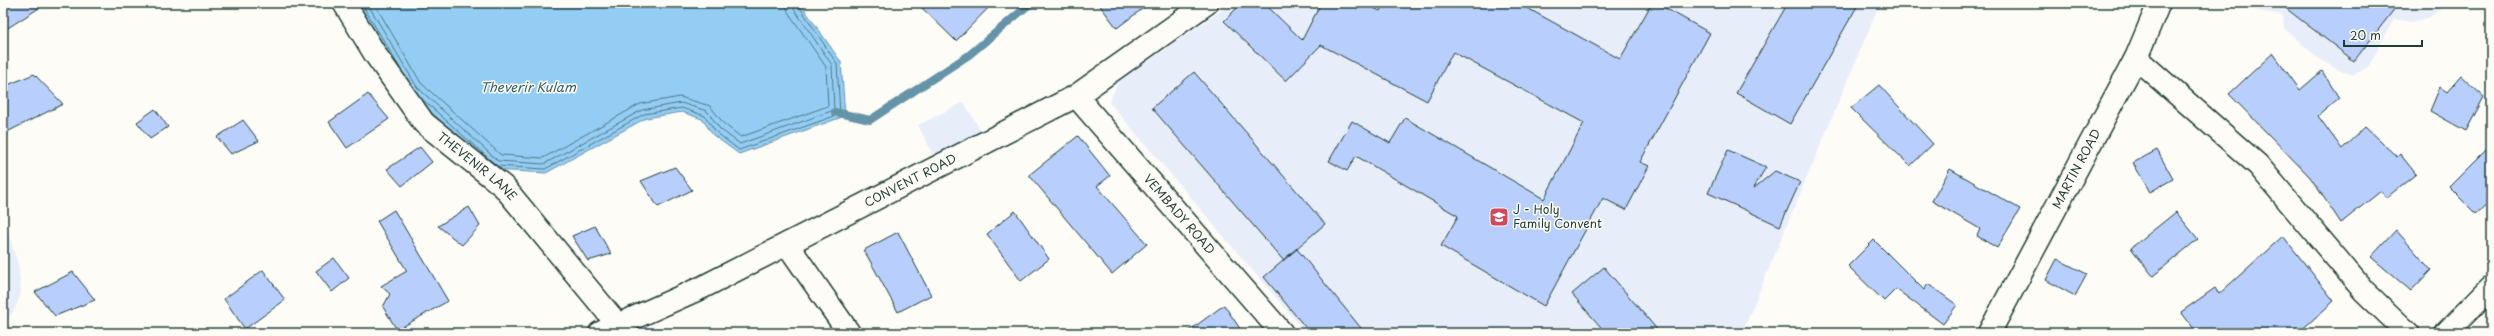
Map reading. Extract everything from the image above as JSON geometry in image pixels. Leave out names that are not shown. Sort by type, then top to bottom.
[{"type":"street","name":"THEVENIR LANE","points":[[344,3],[374,54],[424,123],[504,187],[609,329]]},
{"type":"street","name":"CONVENT ROAD","points":[[609,329],[703,287],[1076,96],[1207,3]]},
{"type":"street","name":"MARTIN ROAD","points":[[1989,333],[2136,58],[2159,3]]},
{"type":"street","points":[[2136,58],[2258,165],[2364,291],[2408,333]]},
{"type":"street","name":"VEMBADY ROAD","points":[[1076,96],[1282,333]]},
{"type":"street","points":[[787,244],[849,333]]},
{"type":"street","points":[[2446,333],[2491,287]]},
{"type":"shaded area","name":"J - Holy Family Convent","points":[[1232,3],[1880,3],[1742,333],[1306,333],[1109,102],[1118,82]]},
{"type":"shaded area","points":[[2237,3],[2491,3],[2491,6],[2447,4],[2428,18],[2411,22],[2394,19],[2369,66],[2354,75],[2336,69],[2317,57],[2284,28],[2282,15],[2253,10]]},
{"type":"shaded area","points":[[964,102],[987,142],[939,166],[918,125]]},
{"type":"shaded area","points":[[3,229],[10,238],[19,268],[21,294],[14,311],[3,322]]},
{"type":"water","name":"Theverir Kulam","points":[[357,3],[800,3],[841,62],[845,116],[739,154],[713,135],[702,119],[682,112],[646,118],[546,173],[495,170],[410,93]]},
{"type":"building","points":[[3,3],[47,3],[3,31]]},
{"type":"building","points":[[917,3],[993,3],[956,41]]},
{"type":"building","points":[[1098,3],[1150,3],[1117,28]]},
{"type":"building","points":[[1242,3],[1264,3],[1302,40],[1321,3],[1363,3],[1380,11],[1384,3],[1518,3],[1620,59],[1652,3],[1656,3],[1710,33],[1640,162],[1649,166],[1626,210],[1603,198],[1544,306],[1441,246],[1458,216],[1356,156],[1347,171],[1329,161],[1352,121],[1390,143],[1405,118],[1544,199],[1584,123],[1453,52],[1427,101],[1321,45],[1286,81],[1224,21]]},
{"type":"building","points":[[1788,3],[1859,3],[1790,124],[1736,93]]},
{"type":"building","points":[[2279,3],[2399,3],[2354,61]]},
{"type":"building","points":[[2273,53],[2300,90],[2322,71],[2339,98],[2318,116],[2342,149],[2365,127],[2397,157],[2400,154],[2416,174],[2386,198],[2381,191],[2341,223],[2310,177],[2229,94]]},
{"type":"building","points":[[1194,72],[1325,224],[1283,260],[1152,108]]},
{"type":"building","points":[[34,74],[63,104],[3,134],[3,87]]},
{"type":"building","points":[[2461,76],[2484,97],[2466,131],[2430,111],[2440,87],[2447,92]]},
{"type":"building","points":[[1879,85],[1933,144],[1910,166],[1851,108]]},
{"type":"building","points":[[368,94],[389,119],[347,148],[329,122]]},
{"type":"building","points":[[155,109],[168,127],[150,139],[137,122]]},
{"type":"building","points":[[243,120],[259,141],[231,154],[217,137]]},
{"type":"building","points":[[1078,136],[1110,176],[1097,186],[1147,244],[1112,274],[1029,175]]},
{"type":"building","points":[[2491,145],[2491,200],[2476,214],[2449,187]]},
{"type":"building","points":[[420,147],[432,162],[402,186],[387,169]]},
{"type":"building","points":[[1728,150],[1766,167],[1753,189],[1775,171],[1800,182],[1780,226],[1708,193]]},
{"type":"building","points":[[2157,150],[2173,179],[2150,192],[2133,163]]},
{"type":"building","points":[[675,167],[692,190],[658,207],[641,181]]},
{"type":"building","points":[[1950,169],[2020,209],[1997,248],[1977,236],[1980,229],[1932,201]]},
{"type":"building","points":[[469,207],[480,226],[462,245],[438,226]]},
{"type":"building","points":[[394,210],[448,301],[397,330],[383,307],[390,294],[381,286],[407,271],[377,221]]},
{"type":"building","points":[[1015,211],[1049,259],[1021,281],[987,234]]},
{"type":"building","points":[[2176,212],[2198,239],[2153,276],[2131,248]]},
{"type":"building","points":[[595,226],[611,254],[588,261],[572,236]]},
{"type":"building","points":[[2396,230],[2431,270],[2411,291],[2371,257]]},
{"type":"building","points":[[898,232],[931,295],[898,312],[864,250]]},
{"type":"building","points":[[2283,236],[2334,301],[2298,333],[2197,333],[2181,312],[2215,288],[2219,294]]},
{"type":"building","points":[[1874,240],[1924,290],[1928,284],[1957,305],[1943,324],[1896,289],[1884,301],[1848,266]]},
{"type":"building","points":[[1297,249],[1365,333],[1310,333],[1264,277]]},
{"type":"building","points":[[334,258],[349,278],[332,292],[316,271]]},
{"type":"building","points":[[2057,259],[2087,274],[2075,296],[2046,280]]},
{"type":"building","points":[[1604,267],[1660,333],[1606,333],[1572,294]]},
{"type":"building","points":[[263,270],[285,300],[245,329],[224,299]]},
{"type":"building","points":[[73,272],[95,300],[55,316],[35,292]]},
{"type":"building","points":[[1224,305],[1243,333],[1186,333]]},
{"type":"waterway","points":[[835,112],[870,120],[969,55],[1031,3]]},
{"type":"place","name":"J - Holy Family Convent","points":[[1499,217]]}]
